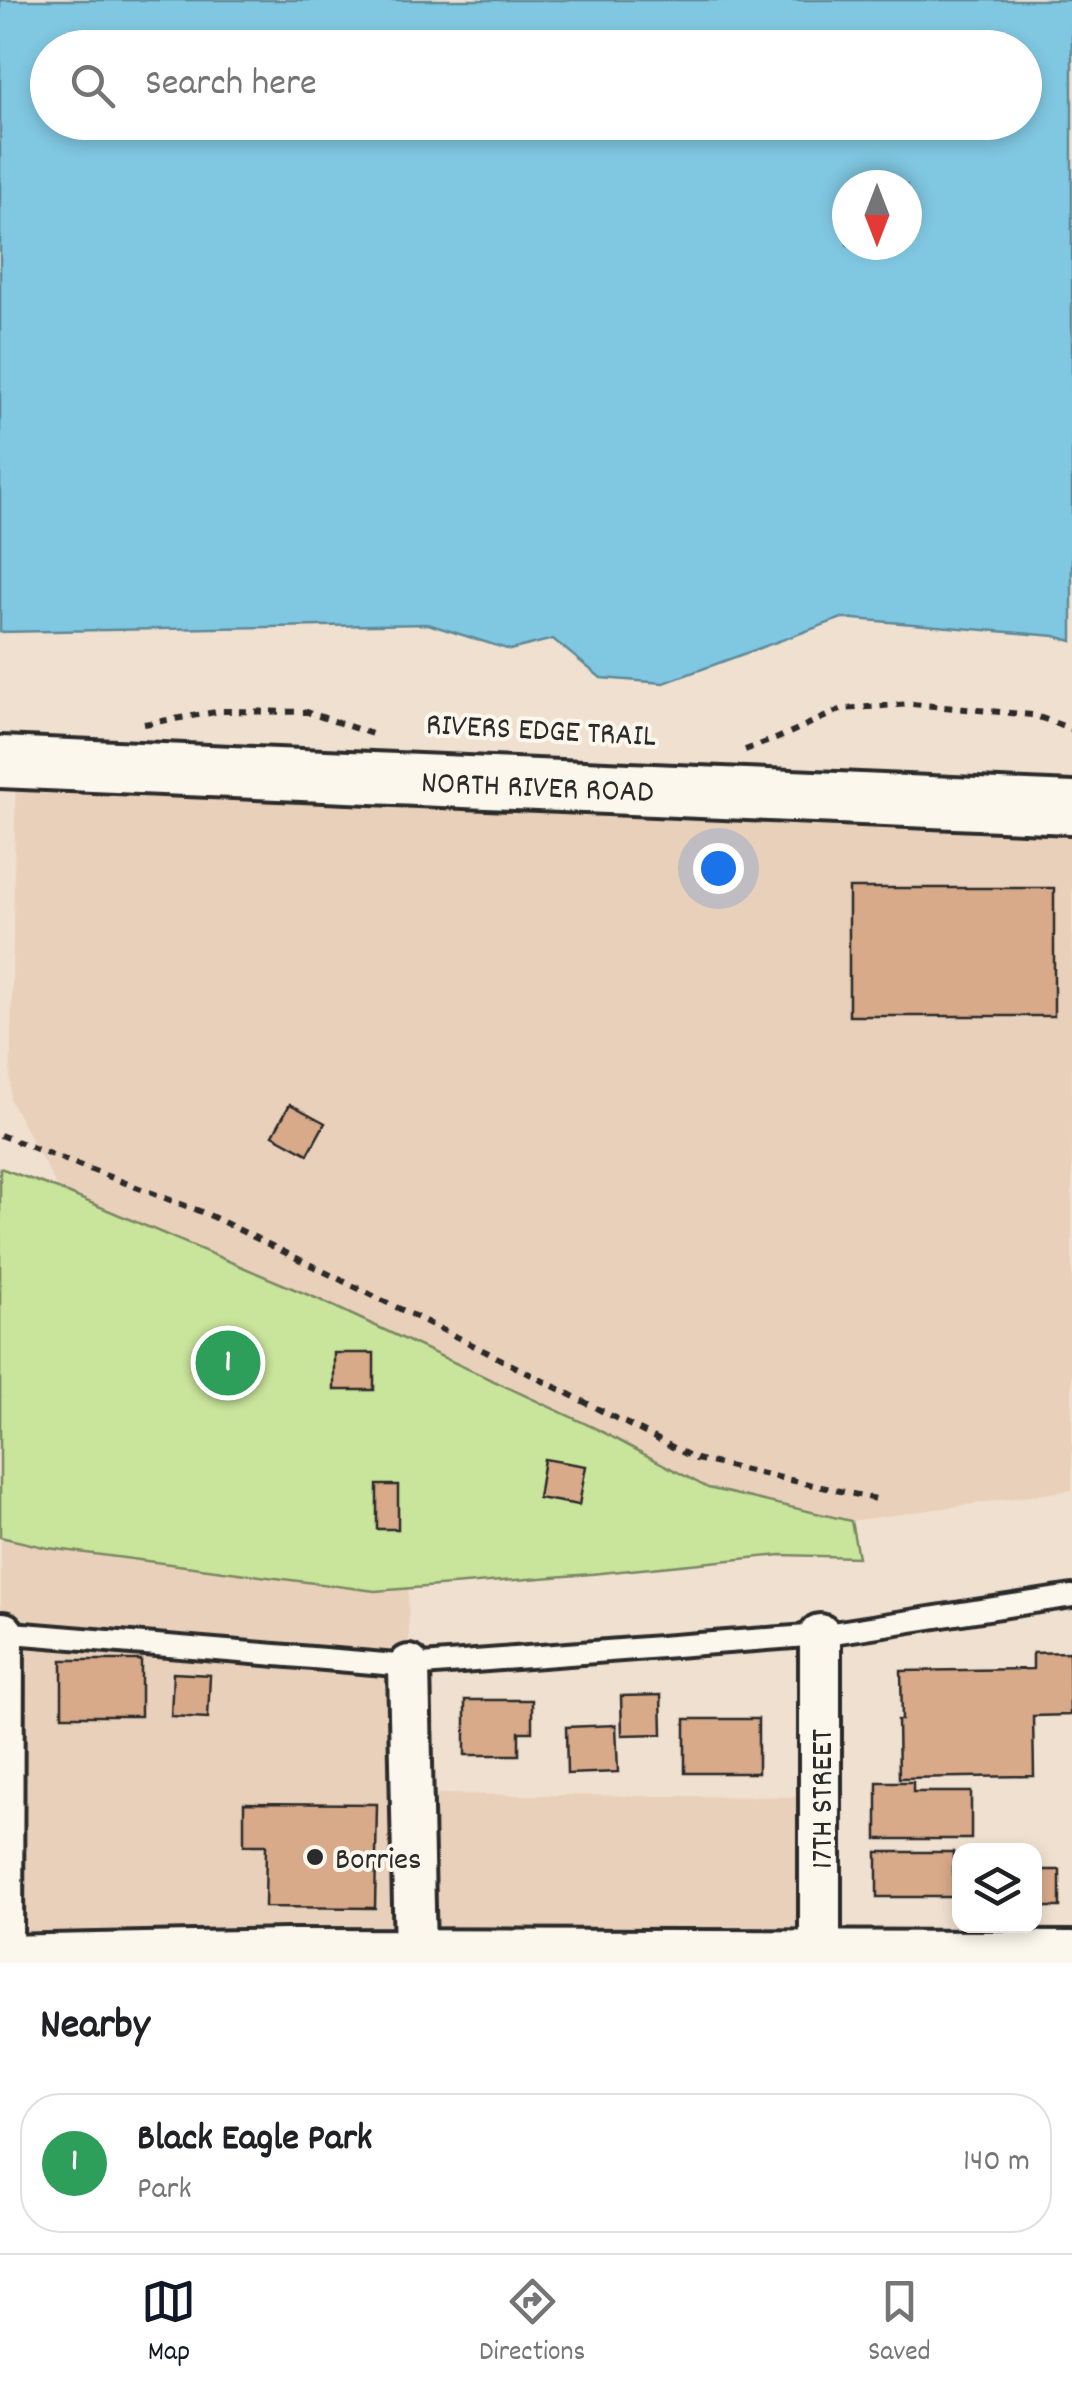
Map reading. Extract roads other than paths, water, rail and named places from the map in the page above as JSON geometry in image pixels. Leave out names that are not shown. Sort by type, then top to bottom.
[{"type":"street","name":"NORTH RIVER ROAD","points":[[0,762],[1072,808]]},
{"type":"street","points":[[1,1633],[2,1961],[415,1956],[820,1960],[1072,1957]]},
{"type":"street","name":"17TH STREET","points":[[820,1635],[820,1960]]},
{"type":"street","points":[[409,1666],[415,1956]]},
{"type":"lane","points":[[1,1633],[409,1666],[820,1635],[1072,1596]]},
{"type":"water","points":[[0,0],[1072,0],[1072,641],[1055,636],[842,618],[664,683],[601,678],[553,639],[510,650],[428,624],[0,632]]},
{"type":"place","name":"Black Eagle Park","points":[[228,1363]]},
{"type":"place","name":"Borries","points":[[315,1857]]}]
